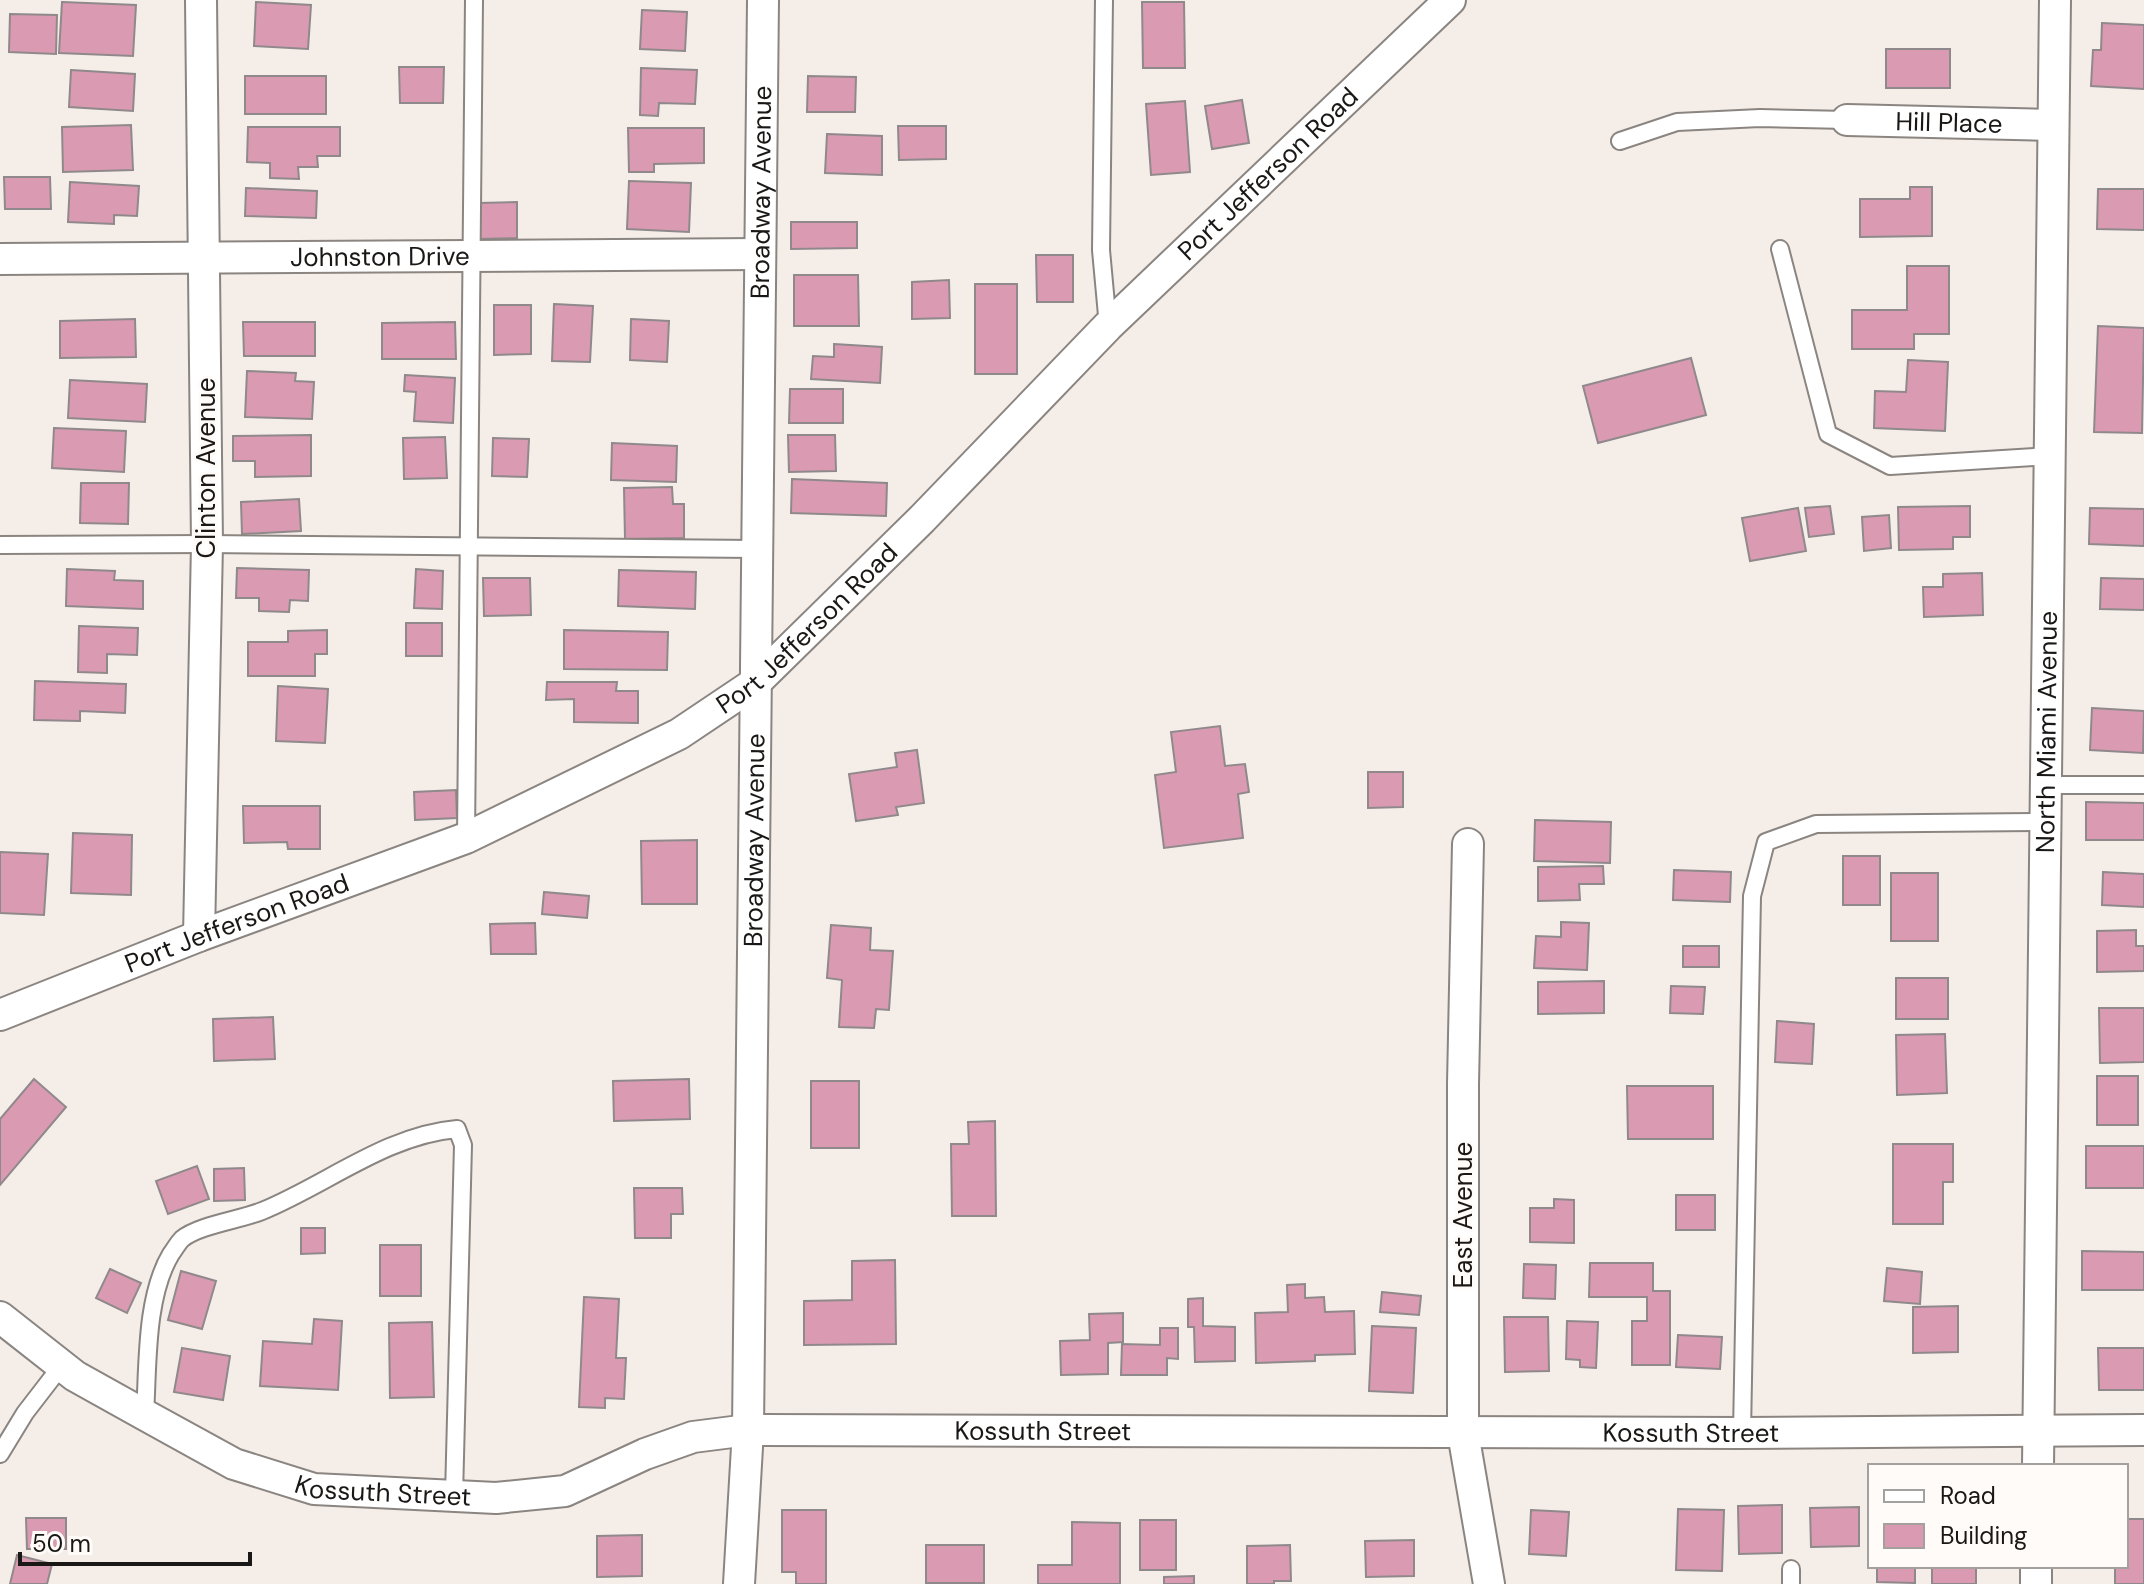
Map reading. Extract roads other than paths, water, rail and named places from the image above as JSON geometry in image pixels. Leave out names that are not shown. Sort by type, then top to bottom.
[{"type":"street","name":"Clinton Avenue","points":[[199,936],[207,544],[201,0]]},
{"type":"street","name":"Broadway Avenue","points":[[739,1584],[748,1430],[763,0]]},
{"type":"street","name":"Port Jefferson Road","points":[[0,1015],[199,936],[466,838],[679,734],[755,683],[922,519],[1108,326],[1450,0]]},
{"type":"street","name":"North Miami Avenue","points":[[2038,1464],[2055,0]]},
{"type":"street","name":"Hill Place","points":[[1847,120],[2053,125]]},
{"type":"street","name":"Johnston Drive","points":[[0,259],[759,254]]},
{"type":"street","name":"East Avenue","points":[[1468,844],[1463,1084],[1463,1433],[1489,1584]]},
{"type":"street","name":"Kossuth Street","points":[[0,1317],[75,1376],[234,1464],[314,1489],[496,1498],[565,1491],[645,1454],[693,1437],[748,1430],[1742,1433],[2144,1430]]},
{"type":"lane","points":[[466,838],[474,0]]},
{"type":"lane","points":[[1104,0],[1101,250],[1108,326]]},
{"type":"lane","points":[[1620,141],[1677,122],[1760,118],[1847,120]]},
{"type":"lane","points":[[1780,249],[1828,434],[1890,466],[2050,456]]},
{"type":"lane","points":[[0,545],[756,549]]},
{"type":"lane","points":[[2046,785],[2144,785]]},
{"type":"lane","points":[[1742,1433],[1752,896],[1766,842],[1816,824],[2046,822]]},
{"type":"lane","points":[[145,1415],[155,1304],[170,1255],[182,1239],[217,1224],[261,1212],[381,1151],[437,1131],[457,1129],[463,1145],[454,1496]]},
{"type":"lane","points":[[0,1454],[25,1413],[62,1365]]}]
